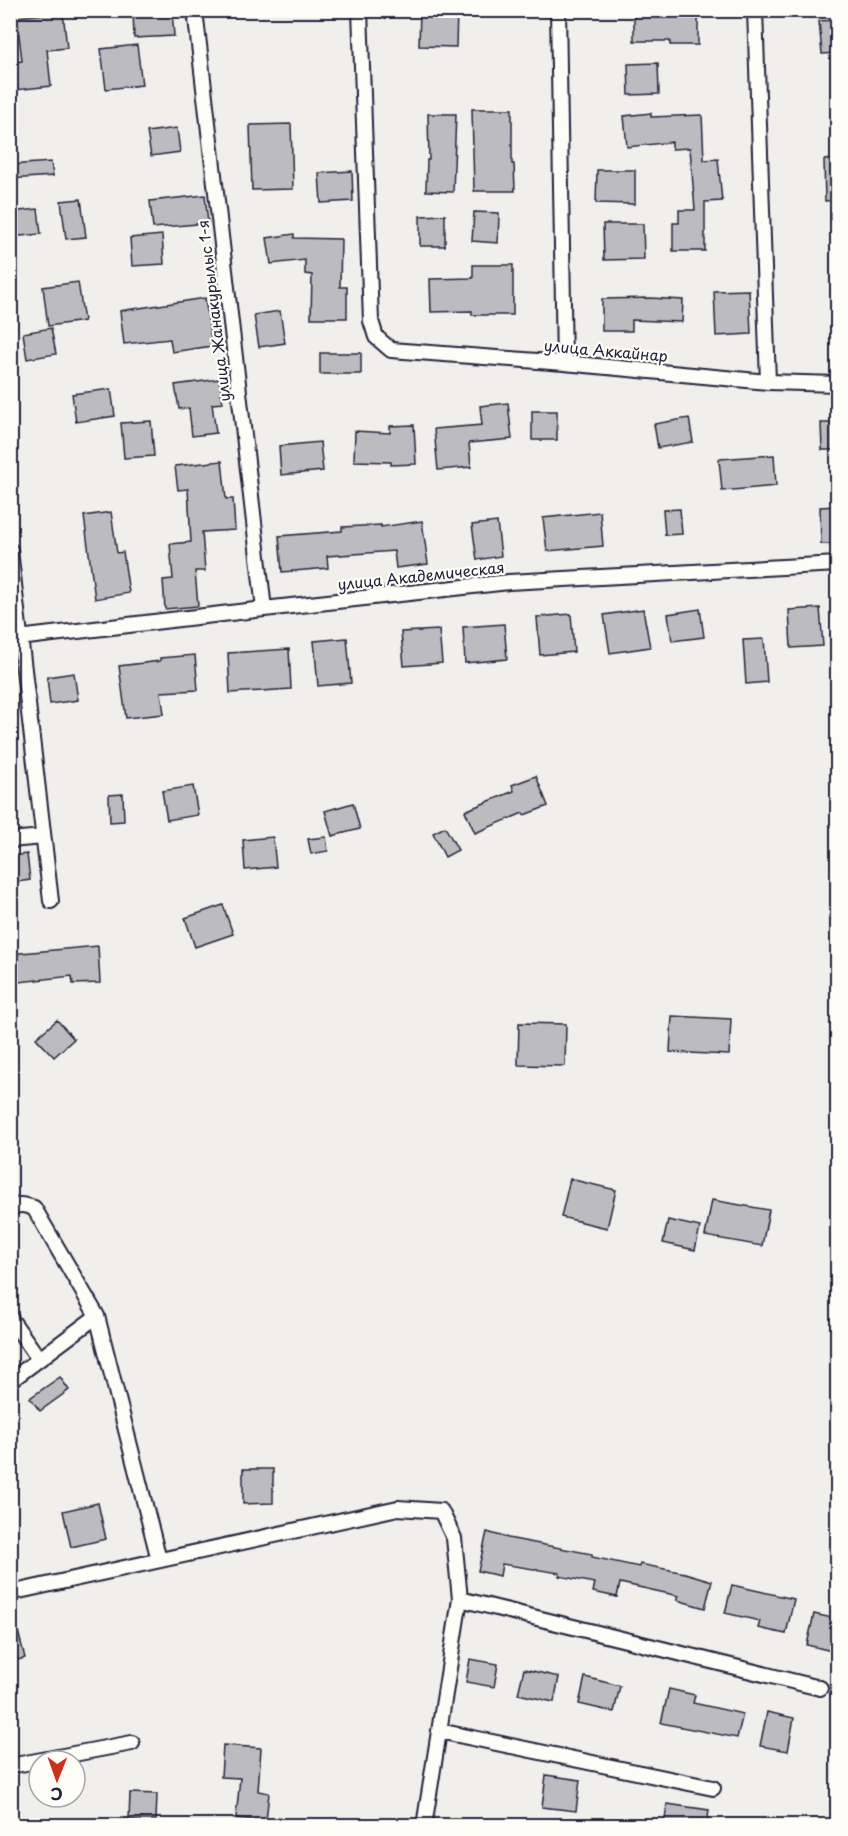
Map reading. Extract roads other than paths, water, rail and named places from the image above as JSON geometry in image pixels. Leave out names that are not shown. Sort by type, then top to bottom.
[{"type":"street","name":"улица Жанакурылыс 1-я","points":[[195,10],[264,609]]},
{"type":"street","name":"улица Аккайнар","points":[[360,10],[371,321],[376,338],[391,350],[768,382],[837,384]]},
{"type":"street","points":[[558,10],[564,363]]},
{"type":"street","points":[[755,10],[768,382]]},
{"type":"street","points":[[10,549],[16,638],[51,901]]},
{"type":"street","name":"улица Академическая","points":[[16,638],[509,582],[837,564]]},
{"type":"street","points":[[10,840],[43,837]]},
{"type":"street","points":[[10,1209],[15,1205],[34,1208],[97,1316],[159,1560]]},
{"type":"street","points":[[10,1381],[97,1316]]},
{"type":"street","points":[[10,1318],[39,1359]]},
{"type":"street","points":[[10,1593],[398,1508],[441,1511],[454,1538],[460,1599],[424,1826]]},
{"type":"street","points":[[460,1599],[820,1688]]},
{"type":"street","points":[[439,1731],[712,1788]]},
{"type":"street","points":[[10,1766],[132,1743]]}]
